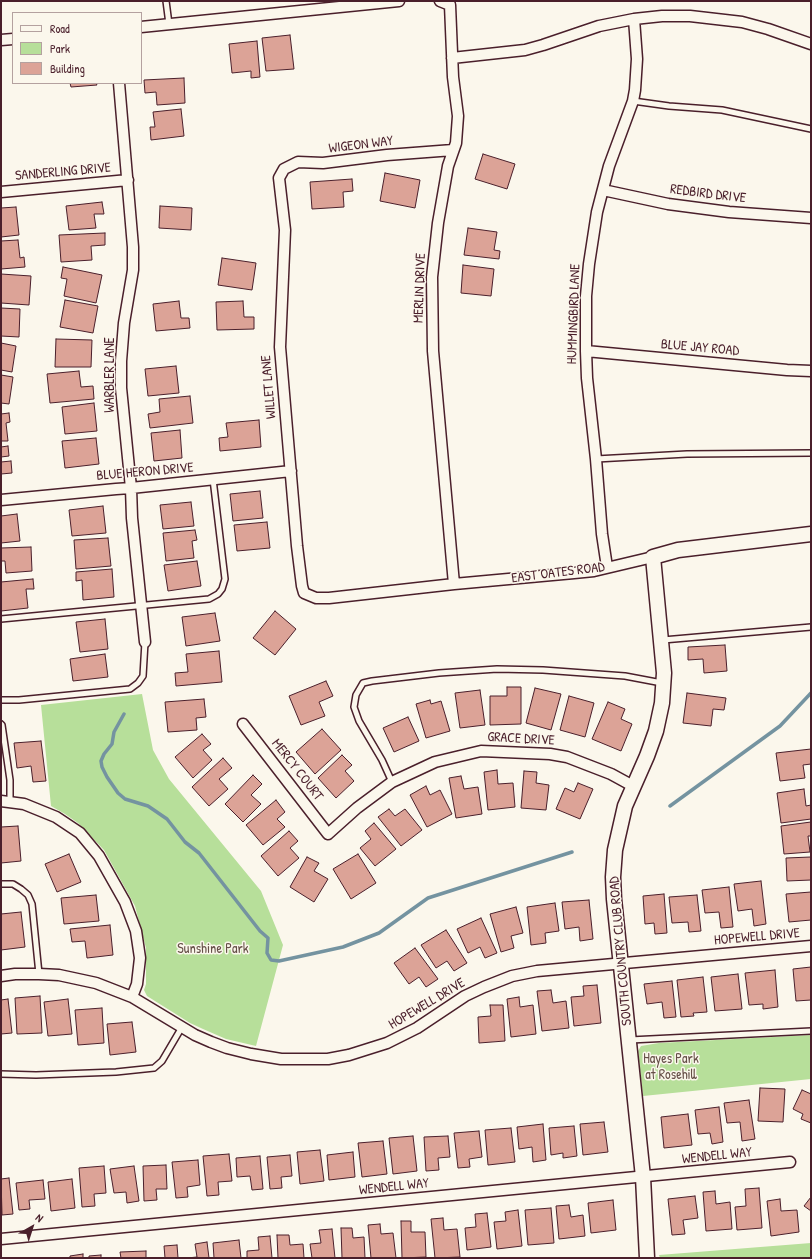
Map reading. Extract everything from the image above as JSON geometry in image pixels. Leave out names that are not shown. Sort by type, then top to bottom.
[{"type":"street","points":[[142,27],[399,1]]},
{"type":"street","name":"MERLIN DRIVE","points":[[440,1],[450,5],[452,58],[458,116],[456,143],[448,166],[432,277],[433,351],[454,584]]},
{"type":"street","points":[[452,58],[525,50],[599,26],[634,19],[662,16],[690,16],[742,22],[768,29],[811,44]]},
{"type":"street","name":"HUMMINGBIRD LANE","points":[[607,567],[602,534],[596,459],[587,378],[586,296],[589,264],[602,190],[609,166],[633,101],[637,73],[634,19]]},
{"type":"street","points":[[1,40],[12,39]]},
{"type":"street","name":"WARBLER LANE","points":[[119,84],[133,247],[133,270],[124,323],[121,361],[121,388],[132,488],[132,518],[145,642]]},
{"type":"street","name":"WIGEON WAY","points":[[279,178],[284,169],[298,162],[323,163],[387,155],[453,150]]},
{"type":"street","name":"WILLET LANE","points":[[279,178],[285,230],[281,295],[280,347],[299,568],[304,593]]},
{"type":"street","name":"SANDERLING DRIVE","points":[[1,192],[128,180]]},
{"type":"street","name":"REDBIRD DRIVE","points":[[602,190],[683,206],[730,212],[811,218]]},
{"type":"street","name":"BLUE JAY ROAD","points":[[586,352],[811,371]]},
{"type":"street","name":"BLUE HERON DRIVE","points":[[1,500],[291,472]]},
{"type":"street","name":"EAST OATES ROAD","points":[[304,593],[316,598],[329,598],[454,584],[574,573],[653,557],[678,550],[811,534]]},
{"type":"street","name":"SOUTH COUNTRY CLUB ROAD","points":[[647,1258],[643,1177],[613,877],[615,850],[625,806],[656,731],[662,703],[664,673],[653,557]]},
{"type":"street","name":"MERCY COURT","points":[[243,724],[328,834]]},
{"type":"street","name":"GRACE DRIVE","points":[[328,834],[357,808],[392,782],[434,762],[481,750],[550,754],[567,757],[611,774],[633,786]]},
{"type":"street","points":[[5,801],[24,804],[42,811],[68,825],[91,845],[102,861],[125,902],[136,931],[140,958],[137,984],[132,997]]},
{"type":"street","name":"HOPEWELL DRIVE","points":[[1,976],[15,974],[59,975],[90,982],[132,997],[182,1027],[210,1042],[227,1048],[280,1059],[328,1060],[387,1043],[417,1028],[465,996],[512,976],[537,971],[811,946]]},
{"type":"street","name":"WENDELL WAY","points":[[1,1239],[790,1162]]},
{"type":"lane","points":[[166,1],[169,24]]},
{"type":"lane","points":[[633,101],[669,106],[722,110],[811,129]]},
{"type":"lane","points":[[596,459],[687,454],[811,453]]},
{"type":"lane","points":[[1,619],[209,599],[218,594],[222,589],[225,579],[213,480]]},
{"type":"lane","points":[[661,640],[811,628]]},
{"type":"lane","points":[[1,700],[19,700],[130,689],[138,683],[143,676],[145,642]]},
{"type":"lane","points":[[392,782],[382,760],[359,722],[354,706],[356,695],[363,683],[372,680],[497,669],[543,670],[625,676],[663,683]]},
{"type":"lane","points":[[1,724],[10,780],[5,801]]},
{"type":"lane","points":[[1,884],[13,884],[21,889],[28,895],[32,904],[39,974]]},
{"type":"lane","points":[[1,1074],[36,1075],[108,1072],[154,1068],[162,1061],[182,1027]]},
{"type":"lane","points":[[629,1040],[811,1031]]},
{"type":"green space","name":"Sunshine Park","points":[[142,694],[153,750],[169,779],[261,891],[283,945],[256,1046],[226,1039],[203,1029],[190,1023],[147,996],[144,990],[146,984],[146,948],[135,906],[104,850],[78,823],[51,806],[41,705]]},
{"type":"green space","name":"Hayes Park at Rosehill","points":[[811,1035],[811,1079],[643,1096],[638,1051],[641,1046],[659,1043]]},
{"type":"green space","points":[[811,1243],[811,1258],[660,1258],[659,1255]]},
{"type":"building","points":[[290,35],[294,69],[266,71],[262,38]]},
{"type":"building","points":[[257,41],[260,77],[251,78],[251,71],[232,73],[229,44]]},
{"type":"building","points":[[184,78],[185,103],[157,105],[156,92],[145,93],[144,80]]},
{"type":"building","points":[[70,84],[97,85],[71,87]]},
{"type":"building","points":[[181,109],[184,136],[151,140],[150,127],[155,127],[153,112]]},
{"type":"building","points":[[483,154],[515,164],[507,189],[475,179]]},
{"type":"building","points":[[385,173],[420,180],[415,208],[380,201]]},
{"type":"building","points":[[352,179],[353,191],[343,192],[344,207],[312,209],[310,182]]},
{"type":"building","points":[[102,202],[104,214],[94,214],[96,228],[69,230],[66,206]]},
{"type":"building","points":[[160,206],[192,208],[191,230],[159,228]]},
{"type":"building","points":[[16,207],[19,235],[1,237],[1,208]]},
{"type":"building","points":[[468,228],[497,232],[494,250],[500,251],[499,259],[464,255]]},
{"type":"building","points":[[105,233],[105,245],[91,246],[92,260],[61,262],[59,235]]},
{"type":"building","points":[[18,240],[20,258],[24,257],[25,267],[1,269],[1,241]]},
{"type":"building","points":[[222,258],[256,263],[252,290],[218,285]]},
{"type":"building","points":[[463,265],[494,269],[491,296],[461,293]]},
{"type":"building","points":[[63,267],[102,275],[96,303],[64,296],[67,279],[61,278]]},
{"type":"building","points":[[1,274],[31,276],[29,305],[1,303]]},
{"type":"building","points":[[65,300],[98,306],[93,333],[60,327]]},
{"type":"building","points":[[179,301],[181,318],[189,318],[190,328],[156,331],[153,304]]},
{"type":"building","points":[[243,301],[244,317],[254,317],[254,329],[217,330],[216,302]]},
{"type":"building","points":[[1,308],[20,309],[19,337],[1,336]]},
{"type":"building","points":[[56,339],[92,340],[91,367],[55,367]]},
{"type":"building","points":[[1,343],[16,346],[12,372],[1,370]]},
{"type":"building","points":[[176,366],[179,393],[148,396],[145,369]]},
{"type":"building","points":[[79,371],[81,387],[93,386],[94,399],[50,403],[47,374]]},
{"type":"building","points":[[1,375],[13,377],[9,404],[1,403]]},
{"type":"building","points":[[190,396],[193,423],[150,428],[148,414],[160,412],[159,399]]},
{"type":"building","points":[[94,403],[97,431],[65,434],[62,407]]},
{"type":"building","points":[[9,413],[10,422],[6,423],[8,441],[1,441],[1,414]]},
{"type":"building","points":[[259,420],[261,447],[220,451],[219,438],[228,437],[226,423]]},
{"type":"building","points":[[180,430],[182,458],[154,461],[151,433]]},
{"type":"building","points":[[96,438],[99,464],[65,468],[62,441]]},
{"type":"building","points":[[8,446],[9,456],[1,457],[1,447]]},
{"type":"building","points":[[11,461],[12,473],[1,474],[1,462]]},
{"type":"building","points":[[260,491],[263,518],[233,521],[230,494]]},
{"type":"building","points":[[191,502],[194,526],[163,529],[160,505]]},
{"type":"building","points":[[103,506],[106,533],[72,536],[69,510]]},
{"type":"building","points":[[17,514],[20,541],[1,543],[1,516]]},
{"type":"building","points":[[267,522],[270,548],[237,551],[234,525]]},
{"type":"building","points":[[195,530],[197,540],[192,541],[194,558],[166,561],[163,533]]},
{"type":"building","points":[[108,538],[111,566],[76,569],[74,540]]},
{"type":"building","points":[[31,547],[32,571],[6,573],[5,561],[1,561],[1,548]]},
{"type":"building","points":[[197,561],[201,586],[168,591],[164,565]]},
{"type":"building","points":[[112,569],[114,597],[83,600],[82,580],[76,581],[76,572]]},
{"type":"building","points":[[33,579],[34,589],[26,589],[28,608],[1,611],[1,582]]},
{"type":"building","points":[[275,611],[296,629],[275,655],[253,638]]},
{"type":"building","points":[[215,613],[220,641],[186,646],[182,617]]},
{"type":"building","points":[[105,619],[108,649],[80,652],[76,622]]},
{"type":"building","points":[[725,645],[727,671],[704,673],[703,659],[688,660],[688,647]]},
{"type":"building","points":[[219,651],[222,682],[176,686],[175,673],[188,672],[186,654]]},
{"type":"building","points":[[105,654],[108,677],[73,681],[70,659]]},
{"type":"building","points":[[326,681],[333,696],[319,702],[325,716],[301,725],[289,696]]},
{"type":"building","points":[[507,687],[521,687],[521,724],[490,725],[490,696],[507,696]]},
{"type":"building","points":[[535,688],[561,694],[551,730],[526,723]]},
{"type":"building","points":[[480,690],[485,725],[460,728],[455,693]]},
{"type":"building","points":[[687,693],[726,698],[724,710],[713,709],[711,726],[683,723]]},
{"type":"building","points":[[569,696],[594,703],[585,737],[560,730]]},
{"type":"building","points":[[204,699],[206,717],[196,718],[197,730],[168,732],[165,702]]},
{"type":"building","points":[[430,700],[431,704],[441,701],[450,731],[426,738],[416,704]]},
{"type":"building","points":[[608,702],[625,709],[621,719],[632,724],[621,751],[592,739]]},
{"type":"building","points":[[408,717],[419,741],[394,752],[383,728]]},
{"type":"building","points":[[322,729],[341,750],[315,774],[296,752]]},
{"type":"building","points":[[202,734],[211,744],[203,750],[212,760],[193,778],[175,757]]},
{"type":"building","points":[[41,741],[46,781],[33,782],[31,766],[17,768],[14,743]]},
{"type":"building","points":[[811,749],[811,764],[803,765],[805,778],[780,781],[776,753]]},
{"type":"building","points":[[342,755],[352,765],[345,771],[354,781],[336,798],[318,778]]},
{"type":"building","points":[[223,758],[232,768],[219,779],[228,789],[209,806],[192,787]]},
{"type":"building","points":[[497,770],[498,784],[513,783],[515,807],[488,810],[484,772]]},
{"type":"building","points":[[524,771],[537,772],[536,783],[549,785],[546,810],[521,808]]},
{"type":"building","points":[[253,775],[262,784],[251,795],[261,804],[243,822],[225,804]]},
{"type":"building","points":[[461,776],[464,789],[478,787],[482,814],[456,818],[449,778]]},
{"type":"building","points":[[578,783],[593,789],[580,819],[556,809],[565,788],[574,792]]},
{"type":"building","points":[[426,786],[430,795],[440,790],[452,814],[427,827],[410,795]]},
{"type":"building","points":[[804,789],[806,806],[811,805],[811,819],[781,823],[777,793]]},
{"type":"building","points":[[276,800],[285,812],[277,819],[285,827],[263,845],[246,825]]},
{"type":"building","points":[[389,809],[395,816],[405,809],[422,830],[401,846],[378,817]]},
{"type":"building","points":[[811,822],[811,836],[808,836],[810,852],[784,854],[781,826]]},
{"type":"building","points":[[374,823],[396,849],[375,866],[360,848],[371,839],[365,831]]},
{"type":"building","points":[[18,826],[21,861],[1,863],[1,827]]},
{"type":"building","points":[[289,831],[298,841],[290,848],[299,858],[278,876],[261,856]]},
{"type":"building","points":[[69,854],[81,882],[57,892],[45,864]]},
{"type":"building","points":[[358,854],[376,883],[351,899],[333,869]]},
{"type":"building","points":[[307,857],[319,863],[314,871],[328,879],[314,902],[290,887]]},
{"type":"building","points":[[811,857],[811,880],[787,881],[786,858]]},
{"type":"building","points":[[761,881],[766,924],[754,926],[752,909],[738,911],[734,884]]},
{"type":"building","points":[[729,887],[733,927],[721,928],[719,912],[705,913],[702,890]]},
{"type":"building","points":[[811,892],[811,920],[789,922],[786,894]]},
{"type":"building","points":[[664,894],[667,933],[655,934],[654,923],[645,924],[643,896]]},
{"type":"building","points":[[96,895],[99,921],[64,924],[61,898]]},
{"type":"building","points":[[697,895],[701,931],[689,932],[688,922],[672,923],[669,897]]},
{"type":"building","points":[[589,900],[593,939],[580,941],[579,927],[565,929],[562,902]]},
{"type":"building","points":[[555,903],[559,931],[545,933],[546,943],[531,945],[527,907]]},
{"type":"building","points":[[516,907],[523,933],[511,936],[514,948],[501,952],[490,914]]},
{"type":"building","points":[[21,912],[25,947],[1,950],[1,914]]},
{"type":"building","points":[[481,918],[497,953],[485,958],[480,947],[468,953],[457,929]]},
{"type":"building","points":[[110,925],[113,955],[87,958],[85,941],[72,942],[70,929]]},
{"type":"building","points":[[446,930],[467,963],[454,971],[447,961],[436,968],[421,945]]},
{"type":"building","points":[[415,948],[438,979],[426,987],[419,977],[409,984],[394,963]]},
{"type":"building","points":[[811,967],[811,1000],[796,1001],[793,969]]},
{"type":"building","points":[[775,970],[778,1007],[763,1009],[763,1004],[749,1005],[745,973]]},
{"type":"building","points":[[738,974],[742,1009],[715,1011],[711,977]]},
{"type":"building","points":[[703,977],[707,1012],[693,1013],[694,1016],[681,1017],[677,980]]},
{"type":"building","points":[[672,981],[676,1017],[664,1018],[662,1002],[647,1004],[644,984]]},
{"type":"building","points":[[597,985],[601,1023],[574,1026],[571,997],[584,996],[583,986]]},
{"type":"building","points":[[551,990],[553,1003],[566,1001],[569,1028],[542,1031],[537,991]]},
{"type":"building","points":[[40,996],[42,1033],[17,1034],[15,998]]},
{"type":"building","points":[[519,997],[520,1007],[533,1005],[536,1034],[511,1037],[507,999]]},
{"type":"building","points":[[8,999],[12,1033],[1,1034],[1,1000]]},
{"type":"building","points":[[68,999],[72,1034],[48,1036],[44,1002]]},
{"type":"building","points":[[490,1005],[503,1005],[505,1041],[479,1043],[478,1017],[491,1016]]},
{"type":"building","points":[[102,1008],[104,1043],[78,1045],[75,1010]]},
{"type":"building","points":[[132,1022],[136,1052],[110,1055],[107,1024]]},
{"type":"building","points":[[760,1088],[785,1089],[783,1122],[758,1121]]},
{"type":"building","points":[[802,1090],[811,1094],[811,1123],[801,1119],[803,1114],[793,1109]]},
{"type":"building","points":[[749,1100],[755,1139],[742,1141],[740,1122],[727,1123],[724,1103]]},
{"type":"building","points":[[719,1107],[723,1142],[712,1144],[710,1133],[698,1134],[695,1110]]},
{"type":"building","points":[[688,1114],[692,1145],[664,1148],[661,1117]]},
{"type":"building","points":[[604,1122],[608,1152],[583,1155],[580,1124]]},
{"type":"building","points":[[543,1124],[546,1160],[533,1162],[532,1147],[519,1149],[517,1127]]},
{"type":"building","points":[[574,1126],[577,1156],[563,1158],[563,1153],[551,1155],[549,1128]]},
{"type":"building","points":[[511,1128],[515,1162],[488,1165],[485,1130]]},
{"type":"building","points":[[479,1131],[482,1157],[469,1159],[470,1167],[458,1168],[454,1133]]},
{"type":"building","points":[[413,1136],[417,1171],[393,1174],[389,1138]]},
{"type":"building","points":[[448,1136],[450,1157],[438,1158],[439,1170],[426,1171],[424,1137]]},
{"type":"building","points":[[383,1141],[387,1174],[362,1177],[358,1143]]},
{"type":"building","points":[[320,1150],[324,1181],[300,1184],[297,1152]]},
{"type":"building","points":[[353,1152],[355,1177],[329,1180],[327,1155]]},
{"type":"building","points":[[229,1154],[232,1181],[218,1182],[219,1195],[207,1196],[203,1156]]},
{"type":"building","points":[[290,1155],[292,1176],[281,1177],[282,1188],[270,1189],[267,1157]]},
{"type":"building","points":[[260,1156],[263,1189],[252,1190],[250,1176],[237,1177],[236,1158]]},
{"type":"building","points":[[198,1160],[200,1185],[187,1187],[188,1197],[176,1198],[172,1162]]},
{"type":"building","points":[[166,1165],[167,1189],[156,1189],[157,1200],[144,1201],[143,1166]]},
{"type":"building","points":[[104,1166],[106,1193],[94,1194],[95,1206],[82,1207],[79,1168]]},
{"type":"building","points":[[134,1166],[139,1201],[127,1203],[126,1192],[114,1193],[110,1169]]},
{"type":"building","points":[[9,1178],[13,1214],[2,1215],[1,1179]]},
{"type":"building","points":[[72,1179],[75,1208],[51,1211],[48,1182]]},
{"type":"building","points":[[43,1180],[45,1199],[29,1200],[30,1209],[19,1210],[16,1183]]},
{"type":"building","points":[[759,1188],[762,1228],[737,1230],[735,1207],[746,1206],[745,1189]]},
{"type":"building","points":[[715,1191],[716,1204],[730,1202],[732,1229],[706,1231],[703,1192]]},
{"type":"building","points":[[695,1196],[698,1218],[683,1220],[685,1234],[672,1235],[668,1199]]},
{"type":"building","points":[[811,1197],[811,1211],[804,1206]]},
{"type":"building","points":[[780,1199],[781,1211],[797,1210],[799,1232],[771,1236],[767,1201]]},
{"type":"building","points":[[613,1200],[616,1230],[591,1233],[588,1203]]},
{"type":"building","points":[[569,1205],[571,1217],[583,1215],[585,1236],[559,1239],[556,1206]]},
{"type":"building","points":[[551,1208],[554,1243],[528,1245],[525,1210]]},
{"type":"building","points":[[518,1210],[522,1246],[497,1249],[494,1222],[506,1221],[505,1212]]},
{"type":"building","points":[[487,1213],[491,1247],[467,1250],[465,1228],[476,1227],[475,1214]]},
{"type":"building","points":[[443,1218],[444,1230],[457,1229],[460,1257],[435,1258],[431,1219]]},
{"type":"building","points":[[401,1221],[411,1221],[411,1232],[425,1232],[426,1257],[402,1258]]},
{"type":"building","points":[[380,1224],[381,1234],[393,1233],[396,1258],[371,1258],[368,1225]]},
{"type":"building","points":[[341,1228],[352,1228],[353,1238],[364,1237],[365,1258],[342,1258]]},
{"type":"building","points":[[332,1229],[335,1258],[312,1258],[310,1244],[321,1243],[319,1230]]},
{"type":"building","points":[[277,1235],[289,1235],[290,1245],[303,1244],[304,1258],[278,1258]]},
{"type":"building","points":[[270,1236],[272,1258],[247,1258],[247,1251],[259,1250],[258,1237]]},
{"type":"building","points":[[239,1240],[241,1258],[214,1258],[213,1243]]},
{"type":"building","points":[[207,1242],[209,1258],[187,1258],[197,1257],[195,1244]]},
{"type":"building","points":[[177,1245],[178,1258],[165,1258],[164,1246]]},
{"type":"building","points":[[146,1251],[146,1258],[121,1258],[120,1252]]},
{"type":"building","points":[[83,1254],[83,1258],[70,1258],[70,1256]]},
{"type":"building","points":[[101,1255],[101,1258],[89,1258],[89,1256]]},
{"type":"waterway","points":[[670,806],[780,726],[811,693]]},
{"type":"waterway","points":[[124,714],[114,732],[112,744],[104,754],[101,761],[107,777],[118,793],[125,799],[148,806],[167,819],[185,842],[199,853],[260,931],[268,938],[267,953],[271,960],[279,961],[343,947],[379,933],[428,898],[572,852]]}]
